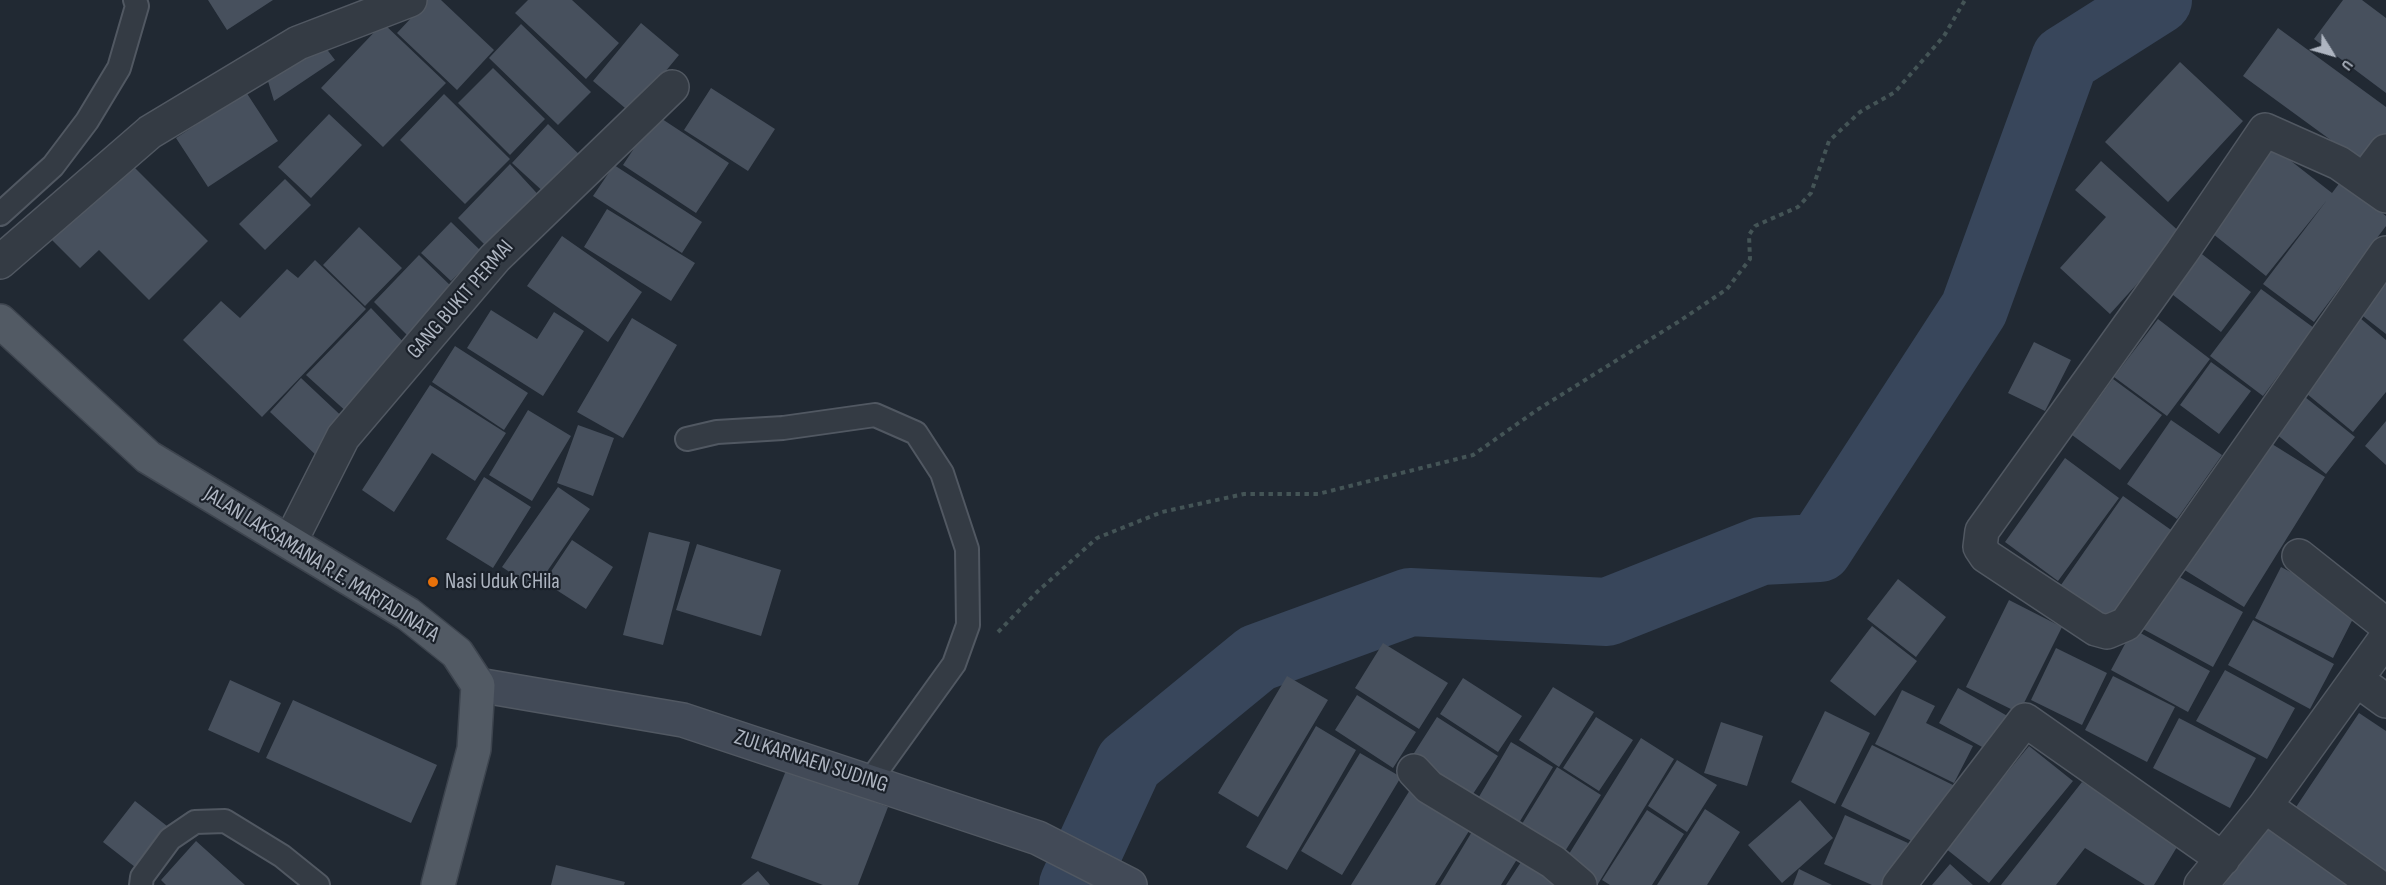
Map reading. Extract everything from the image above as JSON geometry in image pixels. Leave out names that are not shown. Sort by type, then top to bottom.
[{"type":"main road","name":"JALAN LAKSAMANA R.E. MARTADINATA","points":[[0,321],[148,457],[408,614],[457,653],[478,685]]},
{"type":"main road","points":[[438,885],[474,749],[478,685]]},
{"type":"street","points":[[0,262],[150,132],[298,43],[410,0]]},
{"type":"street","name":"GANG BUKIT PERMAI","points":[[290,543],[343,437],[350,428],[495,258],[672,87]]},
{"type":"street","points":[[2386,151],[2375,188],[2338,164],[2265,130],[1982,531],[1980,547],[1986,556],[2096,629],[2107,632],[2126,624],[2386,253]]},
{"type":"street","points":[[2299,556],[2386,625]]},
{"type":"street","points":[[2201,885],[2265,806],[2386,638]]},
{"type":"street","points":[[2357,680],[2386,701]]},
{"type":"street","name":"ZULKARNAEN SUDING","points":[[478,685],[683,720],[1038,838],[1130,885]]},
{"type":"street","points":[[1899,885],[2025,720],[2223,859]]},
{"type":"street","points":[[1414,771],[1429,787],[1553,862],[1580,885]]},
{"type":"street","points":[[2265,806],[2376,885]]},
{"type":"lane","points":[[0,214],[53,166],[87,121],[118,68],[137,6],[135,0]]},
{"type":"lane","points":[[687,439],[717,432],[783,428],[874,416],[916,433],[942,473],[967,549],[968,625],[954,664],[869,782]]},
{"type":"lane","points":[[141,885],[141,877],[170,838],[195,822],[225,821],[282,856],[318,885]]},
{"type":"path","points":[[954,664],[993,638],[1038,591],[1097,538],[1162,512],[1244,494],[1318,494],[1473,454],[1538,410],[1678,322],[1727,289],[1750,259],[1749,235],[1755,226],[1798,207],[1811,194],[1829,141],[1860,112],[1895,92],[1944,36],[1965,0]]},
{"type":"building","points":[[208,0],[273,0],[227,30]]},
{"type":"building","points":[[428,0],[441,0],[494,50],[457,90],[397,33]]},
{"type":"building","points":[[528,0],[572,0],[619,43],[586,79],[515,13]]},
{"type":"building","points":[[2343,0],[2362,0],[2386,18],[2386,93],[2314,39]]},
{"type":"building","points":[[383,23],[446,83],[383,147],[321,88]]},
{"type":"building","points":[[641,23],[679,55],[631,113],[593,81]]},
{"type":"building","points":[[521,24],[591,92],[558,125],[489,58]]},
{"type":"building","points":[[2278,28],[2386,107],[2386,136],[2365,165],[2243,76]]},
{"type":"building","points":[[319,39],[335,60],[274,101],[264,68]]},
{"type":"building","points":[[2180,62],[2243,121],[2168,202],[2105,142]]},
{"type":"building","points":[[493,68],[545,119],[510,155],[458,103]]},
{"type":"building","points":[[711,88],[775,129],[748,171],[684,130]]},
{"type":"building","points":[[246,92],[278,141],[208,187],[176,138]]},
{"type":"building","points":[[444,94],[510,159],[465,204],[400,140]]},
{"type":"building","points":[[329,114],[362,145],[311,198],[278,167]]},
{"type":"building","points":[[656,115],[729,163],[696,213],[623,165]]},
{"type":"building","points":[[548,124],[585,160],[547,195],[512,163]]},
{"type":"building","points":[[2268,143],[2332,193],[2341,181],[2386,216],[2386,226],[2314,322],[2263,284],[2327,200],[2266,276],[2203,226]]},
{"type":"building","points":[[2101,161],[2182,234],[2110,314],[2060,268],[2106,217],[2075,190]]},
{"type":"building","points":[[130,163],[208,241],[149,300],[99,250],[80,268],[52,240]]},
{"type":"building","points":[[510,164],[545,202],[494,254],[458,218]]},
{"type":"building","points":[[614,165],[702,222],[682,253],[593,196]]},
{"type":"building","points":[[285,179],[311,205],[265,250],[239,224]]},
{"type":"building","points":[[607,209],[695,263],[671,301],[584,247]]},
{"type":"building","points":[[451,222],[481,251],[451,281],[421,253]]},
{"type":"building","points":[[359,227],[402,268],[365,306],[323,265]]},
{"type":"building","points":[[562,236],[642,292],[608,342],[527,286]]},
{"type":"building","points":[[2194,248],[2251,292],[2221,332],[2164,288]]},
{"type":"building","points":[[419,255],[454,289],[408,336],[374,302]]},
{"type":"building","points":[[315,260],[366,309],[262,417],[183,340],[221,301],[240,318],[287,269],[298,278]]},
{"type":"building","points":[[2386,268],[2386,334],[2354,309]]},
{"type":"building","points":[[2261,289],[2314,328],[2263,396],[2210,356]]},
{"type":"building","points":[[371,308],[410,349],[349,414],[306,375]]},
{"type":"building","points":[[491,310],[537,339],[554,312],[584,331],[543,396],[467,348]]},
{"type":"building","points":[[632,318],[677,345],[623,438],[577,412]]},
{"type":"building","points":[[2360,318],[2386,340],[2386,392],[2353,432],[2301,389]]},
{"type":"building","points":[[2158,319],[2210,359],[2167,416],[2114,377]]},
{"type":"building","points":[[2034,342],[2071,360],[2045,411],[2008,393]]},
{"type":"building","points":[[455,346],[528,393],[504,430],[432,382]]},
{"type":"building","points":[[2211,362],[2251,391],[2219,434],[2180,405]]},
{"type":"building","points":[[301,378],[350,424],[318,457],[270,412]]},
{"type":"building","points":[[2113,379],[2162,415],[2120,470],[2072,435]]},
{"type":"building","points":[[430,385],[506,433],[475,481],[432,453],[394,512],[362,490]]},
{"type":"building","points":[[2295,389],[2355,437],[2326,474],[2266,426]]},
{"type":"building","points":[[528,410],[571,436],[532,501],[489,475]]},
{"type":"building","points":[[2171,420],[2222,455],[2177,519],[2127,484]]},
{"type":"building","points":[[2386,421],[2386,465],[2365,446]]},
{"type":"building","points":[[578,425],[614,438],[593,496],[557,483]]},
{"type":"building","points":[[2264,439],[2325,477],[2244,607],[2183,569]]},
{"type":"building","points":[[2065,458],[2119,498],[2058,581],[2005,542]]},
{"type":"building","points":[[484,477],[531,507],[493,568],[446,539]]},
{"type":"building","points":[[558,487],[590,509],[535,589],[502,567]]},
{"type":"building","points":[[2123,496],[2174,532],[2111,621],[2061,585]]},
{"type":"building","points":[[649,532],[690,542],[663,645],[623,635]]},
{"type":"building","points":[[572,540],[613,567],[586,609],[544,582]]},
{"type":"building","points":[[697,544],[781,570],[761,636],[676,610]]},
{"type":"building","points":[[2281,567],[2359,607],[2333,658],[2255,618]]},
{"type":"building","points":[[2174,574],[2243,612],[2213,667],[2143,629]]},
{"type":"building","points":[[1898,579],[1946,617],[1916,657],[1867,619]]},
{"type":"building","points":[[2009,600],[2062,627],[2019,713],[1966,687]]},
{"type":"building","points":[[2253,620],[2334,664],[2310,709],[2228,665]]},
{"type":"building","points":[[1872,626],[1917,661],[1875,716],[1830,681]]},
{"type":"building","points":[[2133,629],[2210,671],[2188,712],[2111,670]]},
{"type":"building","points":[[1383,643],[1448,683],[1419,729],[1355,688]]},
{"type":"building","points":[[2056,648],[2107,673],[2082,725],[2031,700]]},
{"type":"building","points":[[2225,670],[2295,708],[2267,759],[2196,721]]},
{"type":"building","points":[[1287,676],[1328,700],[1258,817],[1218,793]]},
{"type":"building","points":[[2113,676],[2175,707],[2147,762],[2085,730]]},
{"type":"building","points":[[1463,678],[1522,716],[1498,752],[1440,714]]},
{"type":"building","points":[[230,680],[281,703],[259,753],[208,730]]},
{"type":"building","points":[[1553,687],[1594,712],[1559,767],[1519,740]]},
{"type":"building","points":[[1958,688],[2011,718],[1991,752],[1939,723]]},
{"type":"building","points":[[1902,690],[1935,706],[1926,723],[1973,746],[1954,783],[1875,744]]},
{"type":"building","points":[[1357,695],[1416,732],[1393,768],[1335,730]]},
{"type":"building","points":[[293,700],[437,765],[411,823],[266,758]]},
{"type":"building","points":[[1825,711],[1870,733],[1835,804],[1791,782]]},
{"type":"building","points":[[2359,713],[2386,731],[2386,884],[2288,819]]},
{"type":"building","points":[[1437,717],[1498,756],[1467,803],[1407,764]]},
{"type":"building","points":[[1596,717],[1633,740],[1599,791],[1563,768]]},
{"type":"building","points":[[2179,718],[2256,758],[2230,808],[2153,768]]},
{"type":"building","points":[[1721,722],[1763,736],[1747,786],[1704,773]]},
{"type":"building","points":[[1316,726],[1356,750],[1287,870],[1246,847]]},
{"type":"building","points":[[1641,738],[1674,759],[1598,884],[1564,862]]},
{"type":"building","points":[[1511,742],[1553,767],[1514,831],[1473,807]]},
{"type":"building","points":[[1872,745],[1957,787],[1926,848],[1841,806]]},
{"type":"building","points":[[2029,746],[2073,781],[1989,883],[1945,848]]},
{"type":"building","points":[[1360,753],[1401,777],[1342,875],[1301,851]]},
{"type":"building","points":[[1677,760],[1717,785],[1687,832],[1648,806]]},
{"type":"building","points":[[1557,767],[1601,795],[1560,859],[1517,832]]},
{"type":"building","points":[[787,768],[888,807],[858,885],[823,885],[751,858]]},
{"type":"building","points":[[2082,782],[2180,842],[2154,885],[2145,885],[2085,848],[2056,885],[2001,885]]},
{"type":"building","points":[[1413,785],[1474,823],[1435,885],[1351,885]]},
{"type":"building","points":[[1800,800],[1833,838],[1782,883],[1748,845]]},
{"type":"building","points":[[135,801],[167,826],[135,867],[103,842]]},
{"type":"building","points":[[1705,809],[1740,832],[1707,885],[1657,885]]},
{"type":"building","points":[[1647,810],[1684,834],[1652,885],[1610,885],[1602,880]]},
{"type":"building","points":[[1845,815],[1908,843],[1889,885],[1872,885],[1824,864]]},
{"type":"building","points":[[2272,818],[2367,885],[2224,885]]},
{"type":"building","points":[[1479,820],[1524,848],[1501,885],[1440,885]]},
{"type":"building","points":[[196,841],[245,885],[166,885],[161,880]]},
{"type":"building","points":[[1521,862],[1558,885],[1506,885]]},
{"type":"building","points":[[1950,864],[1973,885],[1932,885]]},
{"type":"building","points":[[556,865],[625,882],[624,885],[551,885]]},
{"type":"building","points":[[1799,869],[1832,885],[1793,885]]},
{"type":"building","points":[[758,871],[770,885],[741,885]]},
{"type":"waterway","points":[[1073,885],[1129,763],[1257,658],[1410,602],[1607,612],[1761,551],[1819,548],[1974,309],[2065,59],[2158,0]]},
{"type":"place","name":"Nasi Uduk CHila","points":[[433,582]]}]
